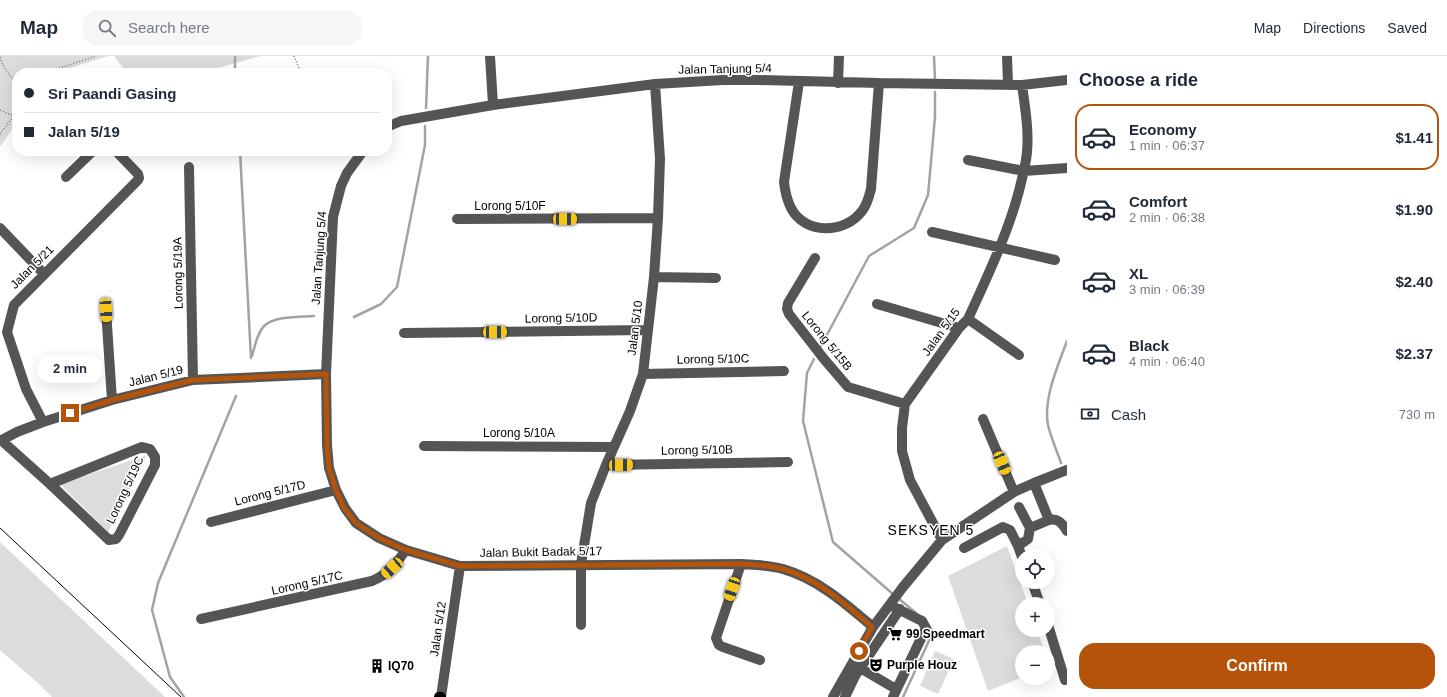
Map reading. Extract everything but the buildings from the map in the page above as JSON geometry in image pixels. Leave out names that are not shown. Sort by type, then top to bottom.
[{"type":"street","points":[[490,56],[493,105]]},
{"type":"street","points":[[838,83],[839,56]]},
{"type":"street","points":[[1007,56],[1008,84]]},
{"type":"street","name":"Jalan Tanjung 5/4","points":[[392,125],[401,121],[493,105],[655,84],[723,80],[1022,85],[1067,80]]},
{"type":"street","points":[[798,82],[784,182],[786,196],[791,210],[800,219],[810,226],[828,228],[846,225],[862,212],[869,198],[871,189],[879,83]]},
{"type":"street","name":"Jalan 5/10","points":[[581,626],[581,564],[591,503],[630,411],[643,374],[654,277],[658,218],[660,159],[655,84]]},
{"type":"street","name":"Jalan 5/15","points":[[942,540],[910,480],[902,451],[902,428],[906,404],[959,328],[968,319],[1000,247],[1013,212],[1024,171],[1027,152],[1028,131],[1022,85]]},
{"type":"street","points":[[66,177],[88,156]]},
{"type":"street","name":"Jalan 5/21","points":[[43,422],[26,389],[3,333],[15,303],[138,180],[139,176],[121,156]]},
{"type":"street","name":"Jalan Tanjung 5/4","points":[[326,374],[333,217],[341,186],[347,173],[359,156]]},
{"type":"street","points":[[968,160],[1024,171],[1067,168]]},
{"type":"street","name":"Lorong 5/19A","points":[[189,167],[193,380]]},
{"type":"street","name":"Lorong 5/10F","points":[[457,219],[658,218]]},
{"type":"street","points":[[0,228],[44,274]]},
{"type":"street","points":[[932,232],[1055,260]]},
{"type":"street","name":"Lorong 5/15B","points":[[815,258],[788,302],[787,309],[789,314],[846,386],[906,404]]},
{"type":"street","points":[[654,277],[716,278]]},
{"type":"street","points":[[877,304],[959,328]]},
{"type":"street","points":[[106,310],[112,400]]},
{"type":"street","points":[[968,319],[1018,355]]},
{"type":"street","name":"Lorong 5/10D","points":[[404,333],[647,330]]},
{"type":"street","name":"Lorong 5/10C","points":[[643,374],[784,371]]},
{"type":"street","name":"Jalan 5/19","points":[[0,441],[17,432],[43,422],[112,400],[193,380],[326,374]]},
{"type":"street","name":"Jalan Bukit Badak 5/17","points":[[326,374],[327,445],[329,468],[336,490],[344,508],[356,523],[379,538],[406,550],[460,566],[741,564],[782,568],[817,584],[843,602],[872,627]]},
{"type":"street","points":[[983,419],[1014,492]]},
{"type":"street","name":"Lorong 5/19C","points":[[0,441],[50,484],[107,539],[114,540],[119,535],[155,465],[155,457],[150,449],[142,446],[50,484]]},
{"type":"street","name":"Lorong 5/10A","points":[[424,446],[614,447]]},
{"type":"street","name":"Lorong 5/10B","points":[[606,465],[788,462]]},
{"type":"street","points":[[845,697],[872,627],[942,540],[1014,492],[1067,470]]},
{"type":"street","points":[[1034,483],[1049,520]]},
{"type":"street","name":"Lorong 5/17D","points":[[211,522],[336,490]]},
{"type":"street","points":[[1018,507],[1030,528],[1028,539],[1018,546]]},
{"type":"street","points":[[1030,528],[1054,519],[1058,520],[1067,531]]},
{"type":"street","points":[[964,548],[1003,527],[1010,530],[1019,549]]},
{"type":"street","name":"Lorong 5/17C","points":[[201,620],[372,581],[384,576],[406,550]]},
{"type":"street","points":[[741,564],[716,638],[722,646],[760,660]]},
{"type":"street","name":"Jalan 5/12","points":[[440,697],[460,566]]},
{"type":"street","points":[[856,666],[895,693],[926,628],[922,621],[890,605]]},
{"type":"street","points":[[834,697],[900,609]]},
{"type":"street","points":[[1052,637],[1065,680]]},
{"type":"path","points":[[60,68],[96,56]]},
{"type":"path","points":[[294,56],[298,68]]},
{"type":"path","points":[[0,57],[2,64],[12,78]]},
{"type":"path","points":[[0,110],[12,115]]},
{"type":"path","points":[[0,134],[12,119]]},
{"type":"shaded area","points":[[0,56],[108,56],[70,68],[12,68],[12,129],[0,147]]},
{"type":"shaded area","points":[[114,56],[260,56],[218,68],[123,68]]},
{"type":"shaded area","points":[[147,455],[108,532],[60,484]]},
{"type":"shaded area","points":[[0,542],[165,697],[52,697],[0,650]]},
{"type":"shaded area","points":[[1007,546],[1015,568],[1015,589],[1023,589],[1025,597],[1015,597],[1015,637],[1040,637],[1042,645],[1015,645],[1015,680],[988,691],[948,576]]},
{"type":"shaded area","points":[[935,651],[954,659],[938,694],[920,686]]},
{"type":"waterway","points":[[235,56],[235,68]]},
{"type":"waterway","points":[[426,108],[428,56]]},
{"type":"waterway","points":[[934,56],[935,80]]},
{"type":"waterway","points":[[821,346],[869,256],[914,228],[928,195],[935,117],[935,92]]},
{"type":"waterway","points":[[354,317],[381,304],[397,287],[425,145],[425,126]]},
{"type":"waterway","points":[[240,156],[251,358]]},
{"type":"waterway","points":[[252,356],[256,340],[264,326],[268,323],[274,320],[314,316]]},
{"type":"waterway","points":[[1061,463],[1049,430],[1047,415],[1049,393],[1067,341]]},
{"type":"waterway","points":[[814,359],[807,373],[803,421],[833,542],[894,595]]},
{"type":"waterway","points":[[184,697],[170,677],[152,610],[158,583],[236,396]]},
{"type":"waterway","points":[[898,598],[916,613]]},
{"type":"waterway","points":[[903,697],[933,632],[929,626]]},
{"type":"tram line","points":[[0,528],[181,697]]},
{"type":"place","name":"99 Speedmart","points":[[895,634]]},
{"type":"place","name":"Purple Houz","points":[[876,665]]},
{"type":"place","name":"IQ70","points":[[377,666]]},
{"type":"district","name":"SEKSYEN 5","points":[[931,530]]},
{"type":"route","points":[[70,413],[112,400],[193,380],[326,374],[327,445],[329,468],[336,490],[344,508],[356,523],[379,538],[406,550],[460,566],[741,564],[782,568],[817,584],[843,602],[872,627],[859,651]]}]
